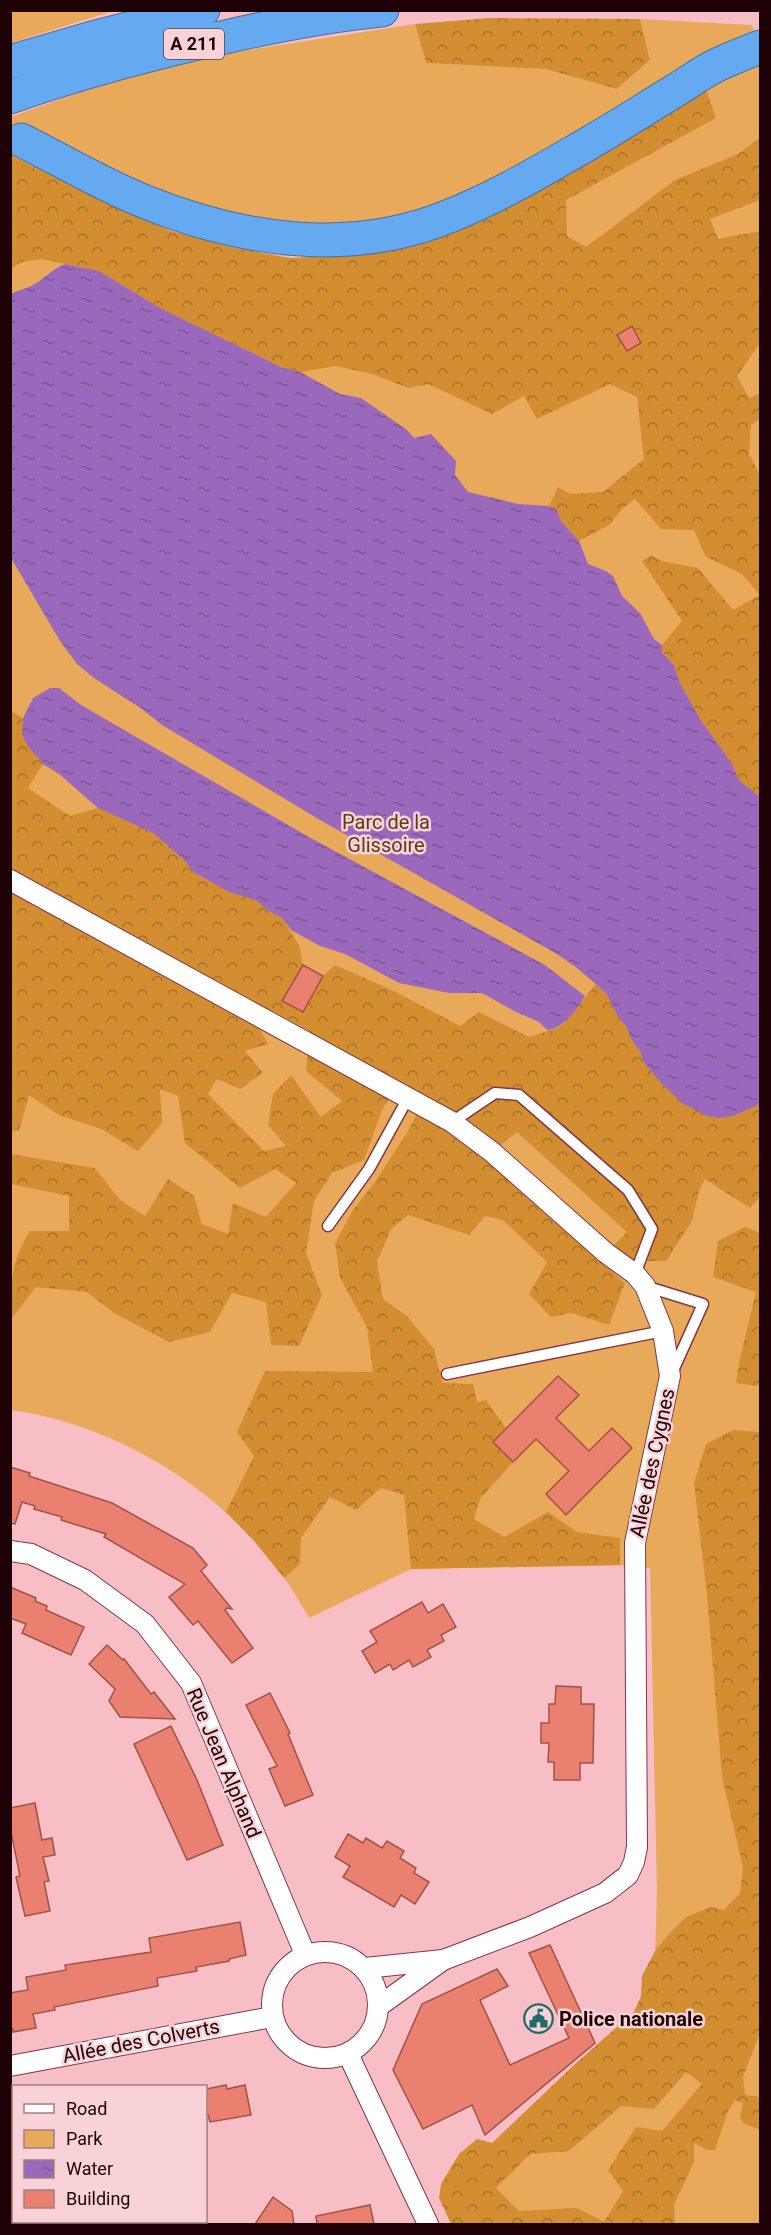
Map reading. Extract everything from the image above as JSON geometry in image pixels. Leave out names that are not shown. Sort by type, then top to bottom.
[{"type":"highway","name":"A 211","points":[[10,62],[92,38],[203,10]]},
{"type":"highway","name":"A 211","points":[[10,97],[104,66],[200,42],[336,14],[382,10]]},
{"type":"highway","points":[[21,140],[140,200],[187,218],[288,239],[352,240],[395,232],[445,218],[498,195],[611,130],[714,66],[760,46]]},
{"type":"street","points":[[10,880],[452,1122],[492,1152],[606,1253],[640,1280]]},
{"type":"street","name":"Allée des Cygnes","points":[[364,1968],[443,1959],[530,1927],[605,1893],[628,1875],[634,1862],[637,1847],[635,1543],[670,1376],[663,1331],[640,1280]]},
{"type":"street","name":"Rue Jean Alphand","points":[[10,1551],[31,1554],[85,1580],[137,1617],[191,1683],[305,1954]]},
{"type":"street","points":[[326,1951],[347,1956],[364,1968],[376,1987],[379,2006],[375,2025],[364,2042],[348,2054],[325,2059],[301,2054],[282,2039],[272,2017],[271,1998],[277,1979],[289,1965],[305,1954],[326,1951]]},
{"type":"street","name":"Allée des Cygnes","points":[[379,2006],[443,1959]]},
{"type":"street","name":"Allée des Colverts","points":[[10,2066],[272,2017]]},
{"type":"street","points":[[348,2054],[428,2224]]},
{"type":"lane","points":[[452,1122],[495,1093],[519,1095],[628,1190],[652,1229],[640,1280],[703,1304],[670,1376]]},
{"type":"lane","points":[[328,1226],[369,1169],[408,1098]]},
{"type":"lane","points":[[447,1374],[663,1331]]},
{"type":"green space","points":[[11,10],[113,10],[113,11],[11,43]]},
{"type":"green space","points":[[489,18],[640,19],[650,60],[617,89],[545,69],[426,63],[415,24]]},
{"type":"green space","name":"Parc de la Glissoire","points":[[640,19],[752,25],[754,30],[700,57],[598,121],[472,192],[426,209],[370,222],[327,227],[223,216],[21,140],[14,157],[110,205],[171,231],[230,247],[290,258],[353,255],[442,229],[705,87],[760,64],[760,2224],[451,2224],[654,1995],[657,1891],[650,1568],[620,1565],[411,1569],[309,1618],[288,1584],[260,1547],[231,1517],[199,1490],[165,1467],[90,1430],[51,1418],[11,1410],[10,117],[112,81],[228,53],[415,24],[426,63],[545,69],[617,89],[650,60]]},
{"type":"green space","points":[[705,87],[716,118],[566,200],[567,236],[586,247],[675,180],[738,154],[760,138],[760,200],[710,219],[718,239],[760,231],[760,343],[737,376],[749,398],[760,393],[760,419],[751,425],[749,454],[760,475],[760,595],[742,574],[706,557],[694,530],[661,529],[635,499],[622,509],[609,525],[579,541],[561,521],[557,510],[549,506],[558,487],[570,494],[603,492],[644,459],[637,397],[610,384],[537,419],[524,396],[492,414],[428,384],[409,388],[372,374],[336,366],[300,372],[281,367],[160,308],[99,271],[42,259],[21,262],[11,269],[11,155],[110,205],[171,231],[230,247],[290,258],[353,255],[442,229]]},
{"type":"green space","points":[[651,555],[662,561],[698,568],[733,610],[760,595],[760,797],[739,780],[731,762],[700,719],[680,683],[674,665],[662,651],[662,645],[682,621],[642,561]]},
{"type":"green space","points":[[11,711],[23,718],[25,738],[43,764],[28,788],[70,816],[98,808],[153,833],[185,861],[193,872],[214,884],[257,900],[267,910],[282,918],[299,945],[303,965],[283,1001],[302,1012],[323,976],[335,965],[394,991],[460,1026],[479,1012],[529,1037],[558,1028],[596,984],[606,993],[647,1065],[736,1115],[760,1104],[760,1197],[750,1208],[705,1179],[699,1191],[692,1221],[666,1261],[628,1261],[612,1247],[627,1232],[517,1132],[484,1159],[625,1283],[609,1325],[571,1313],[551,1317],[529,1294],[547,1262],[503,1220],[485,1216],[469,1235],[408,1215],[391,1229],[377,1262],[383,1299],[407,1316],[434,1349],[442,1383],[473,1384],[477,1402],[486,1400],[506,1428],[493,1442],[513,1462],[480,1499],[474,1519],[504,1537],[548,1512],[577,1532],[620,1538],[620,1565],[411,1569],[404,1495],[381,1488],[356,1510],[330,1497],[301,1538],[300,1564],[284,1578],[254,1541],[226,1512],[254,1456],[237,1432],[265,1371],[373,1372],[367,1327],[340,1278],[335,1243],[353,1210],[375,1182],[408,1131],[423,1102],[396,1087],[382,1110],[364,1160],[332,1173],[314,1201],[306,1253],[322,1295],[299,1346],[271,1345],[266,1302],[232,1293],[210,1332],[169,1342],[114,1313],[87,1292],[36,1287],[11,1319],[13,1273],[23,1242],[30,1231],[69,1231],[69,1196],[11,1184],[11,1154],[95,1168],[120,1200],[145,1216],[168,1179],[194,1196],[202,1224],[228,1234],[233,1203],[266,1217],[296,1183],[275,1169],[240,1188],[185,1143],[178,1096],[160,1089],[162,1123],[138,1151],[101,1129],[59,1115],[29,1095],[19,1131],[11,1131]],"holes":[[[273,1011],[310,1031],[306,1071],[342,1101],[321,1117],[291,1075],[273,1094],[268,1125],[286,1146],[264,1151],[208,1094],[217,1079],[240,1089],[263,1073],[245,1051],[268,1044],[260,1030]]]},
{"type":"green space","points":[[745,1227],[760,1233],[760,1382],[757,1386],[736,1383],[756,1292],[713,1277],[718,1241]]},
{"type":"green space","points":[[733,1430],[760,1432],[760,2033],[743,2077],[745,2095],[760,2097],[760,2130],[743,2123],[740,2117],[743,2103],[735,2100],[728,2111],[715,2150],[707,2150],[694,2143],[694,2162],[674,2205],[675,2224],[451,2224],[439,2198],[441,2184],[459,2154],[477,2139],[492,2143],[634,2012],[641,1996],[642,1976],[655,1951],[686,1917],[710,1907],[724,1910],[740,1893],[743,1868],[722,1776],[707,1595],[694,1483],[706,1444]],"holes":[[[686,2072],[702,2084],[662,2131],[636,2127],[608,2170],[623,2191],[604,2222],[577,2208],[519,2211],[496,2188],[530,2154],[569,2151],[621,2106],[654,2109]]]},
{"type":"water","points":[[65,264],[99,271],[160,308],[281,367],[300,372],[340,394],[361,398],[407,430],[414,438],[431,434],[456,461],[455,475],[468,492],[518,504],[549,506],[557,510],[561,521],[579,541],[588,564],[613,576],[622,596],[640,613],[654,639],[662,645],[662,652],[674,665],[680,683],[700,719],[731,762],[739,780],[760,797],[760,1104],[736,1115],[720,1118],[707,1116],[682,1103],[659,1081],[643,1061],[640,1051],[606,993],[577,968],[557,954],[320,820],[162,725],[77,664],[60,641],[11,558],[11,294],[33,285]]},
{"type":"water","points":[[50,688],[59,688],[81,705],[309,837],[545,965],[585,996],[564,1022],[547,1030],[539,1022],[482,993],[449,993],[399,983],[345,954],[320,946],[291,930],[282,918],[267,910],[256,900],[229,892],[193,872],[185,861],[153,833],[98,808],[59,774],[43,764],[27,745],[22,734],[23,718],[33,698]]},
{"type":"building","points":[[632,326],[641,343],[627,351],[617,335]]},
{"type":"building","points":[[303,965],[323,976],[303,1012],[282,1001]]},
{"type":"building","points":[[558,1376],[579,1395],[556,1418],[589,1451],[612,1428],[632,1448],[566,1515],[546,1494],[569,1471],[536,1439],[513,1462],[493,1442]]},
{"type":"building","points":[[10,1467],[30,1473],[29,1476],[112,1503],[193,1548],[207,1565],[201,1571],[232,1609],[225,1610],[253,1648],[232,1663],[198,1621],[193,1625],[169,1597],[185,1584],[104,1537],[106,1534],[61,1520],[62,1517],[34,1509],[35,1506],[22,1502],[15,1524],[10,1523]]},
{"type":"building","points":[[10,1587],[36,1598],[35,1601],[47,1606],[46,1610],[84,1627],[71,1655],[22,1633],[26,1624],[10,1618]]},
{"type":"building","points":[[422,1602],[428,1613],[443,1604],[456,1627],[441,1635],[444,1641],[427,1650],[431,1657],[413,1667],[409,1660],[393,1670],[390,1664],[375,1673],[362,1651],[377,1642],[370,1631]]},
{"type":"building","points":[[107,1645],[124,1659],[151,1694],[154,1692],[175,1719],[120,1717],[109,1701],[115,1689],[89,1664]]},
{"type":"building","points":[[556,1686],[581,1687],[581,1704],[594,1704],[593,1763],[580,1763],[580,1780],[554,1780],[554,1762],[548,1762],[549,1743],[541,1743],[541,1723],[549,1723],[549,1704],[555,1704]]},
{"type":"building","points":[[270,1693],[290,1733],[288,1734],[313,1795],[285,1806],[269,1769],[277,1766],[246,1705]]},
{"type":"building","points":[[171,1726],[197,1780],[223,1845],[187,1860],[134,1744]]},
{"type":"building","points":[[35,1803],[42,1840],[52,1838],[55,1855],[43,1857],[49,1881],[44,1882],[50,1911],[25,1916],[16,1877],[20,1876],[10,1827],[10,1808]]},
{"type":"building","points":[[348,1834],[363,1843],[366,1838],[382,1848],[387,1841],[404,1851],[400,1858],[416,1868],[414,1873],[429,1882],[415,1904],[401,1895],[394,1907],[343,1877],[350,1866],[335,1857]]},
{"type":"building","points":[[240,1922],[246,1955],[229,1959],[229,1961],[196,1967],[197,1971],[157,1978],[158,1986],[54,2007],[55,2010],[33,2014],[36,2028],[13,2032],[13,2029],[10,2030],[10,1993],[28,1990],[26,1977],[66,1970],[65,1965],[151,1952],[149,1938]]},
{"type":"building","points":[[550,1945],[595,2043],[485,2135],[472,2105],[423,2129],[393,2070],[422,2004],[497,1969],[508,1986],[480,2000],[510,2065],[569,2038],[529,1953]]},
{"type":"building","points":[[226,2085],[227,2089],[245,2085],[251,2115],[210,2122],[207,2115],[207,2089]]},
{"type":"building","points":[[273,2197],[292,2211],[294,2224],[255,2224]]},
{"type":"building","points":[[370,2205],[374,2224],[317,2224],[316,2216]]},
{"type":"place","name":"Police nationale","points":[[538,2019]]}]
